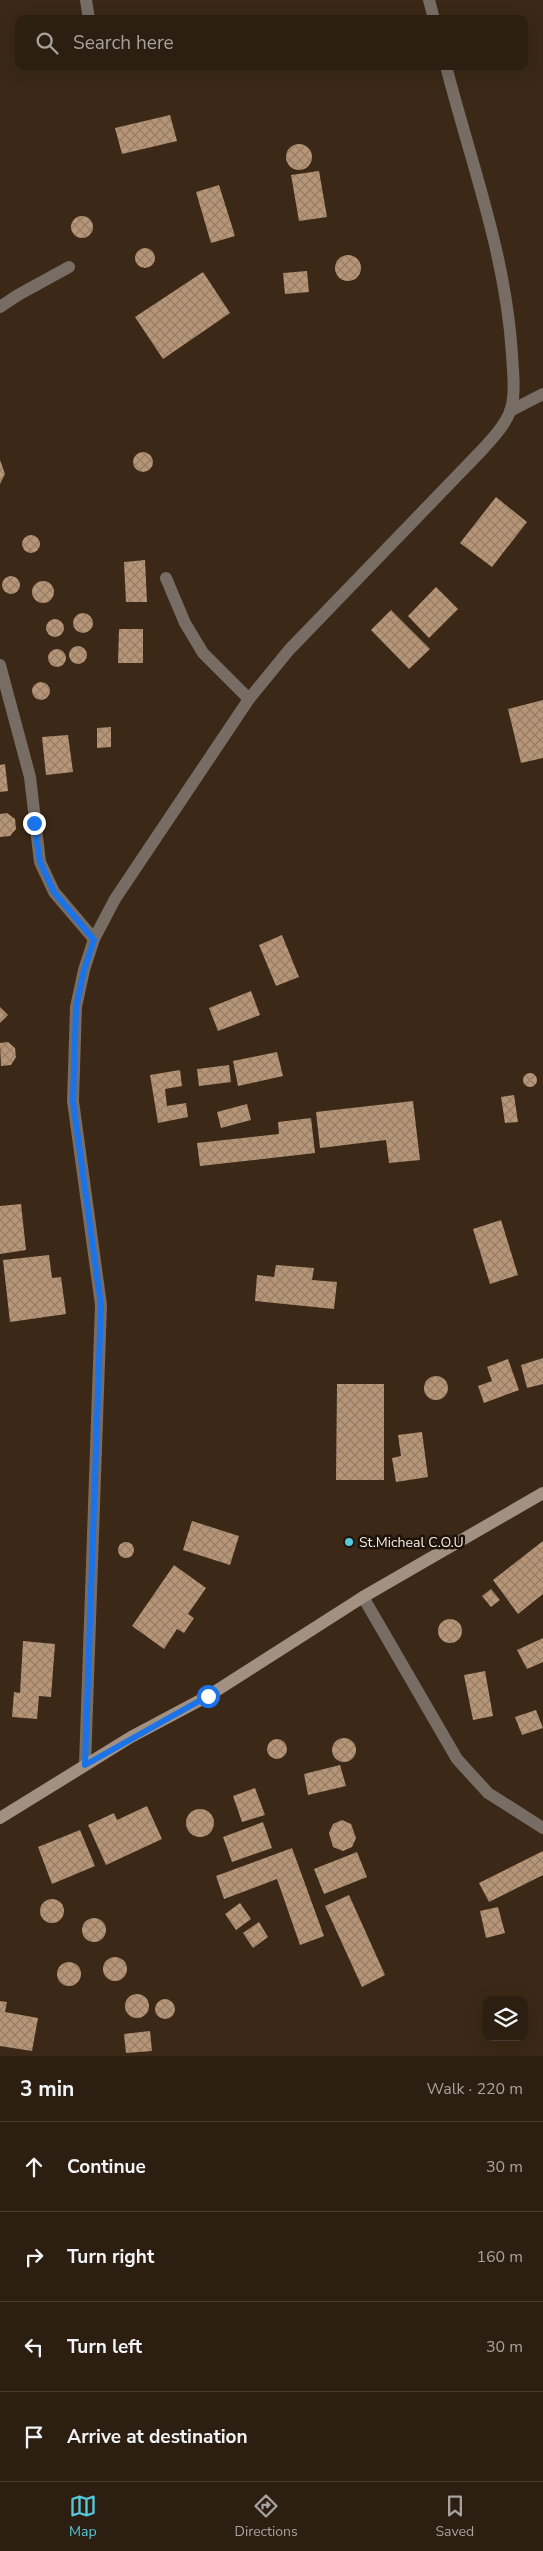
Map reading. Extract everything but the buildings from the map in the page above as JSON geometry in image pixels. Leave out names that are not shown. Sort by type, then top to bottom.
[{"type":"street","points":[[86,0],[88,15]]},
{"type":"street","points":[[429,0],[433,15]]},
{"type":"street","points":[[85,1765],[101,1305],[73,1102],[76,1007],[84,970],[94,940],[115,900],[249,699],[289,650],[483,449],[500,429],[510,412],[514,384],[507,303],[499,254],[447,70]]},
{"type":"street","points":[[0,307],[69,267]]},
{"type":"street","points":[[510,412],[543,394]]},
{"type":"street","points":[[166,578],[185,623],[203,653],[249,699]]},
{"type":"street","points":[[0,665],[30,777],[40,862],[54,892],[94,940]]},
{"type":"street","points":[[0,1818],[85,1765],[208,1696],[363,1597],[543,1493]]},
{"type":"street","points":[[363,1597],[457,1759],[488,1793],[543,1828]]},
{"type":"place","name":"St.Micheal C.O.U","points":[[349,1542]]},
{"type":"route","points":[[34,823],[40,862],[54,892],[94,940],[84,970],[76,1007],[73,1102],[101,1305],[91,1638],[85,1765],[131,1737],[208,1696]]}]
